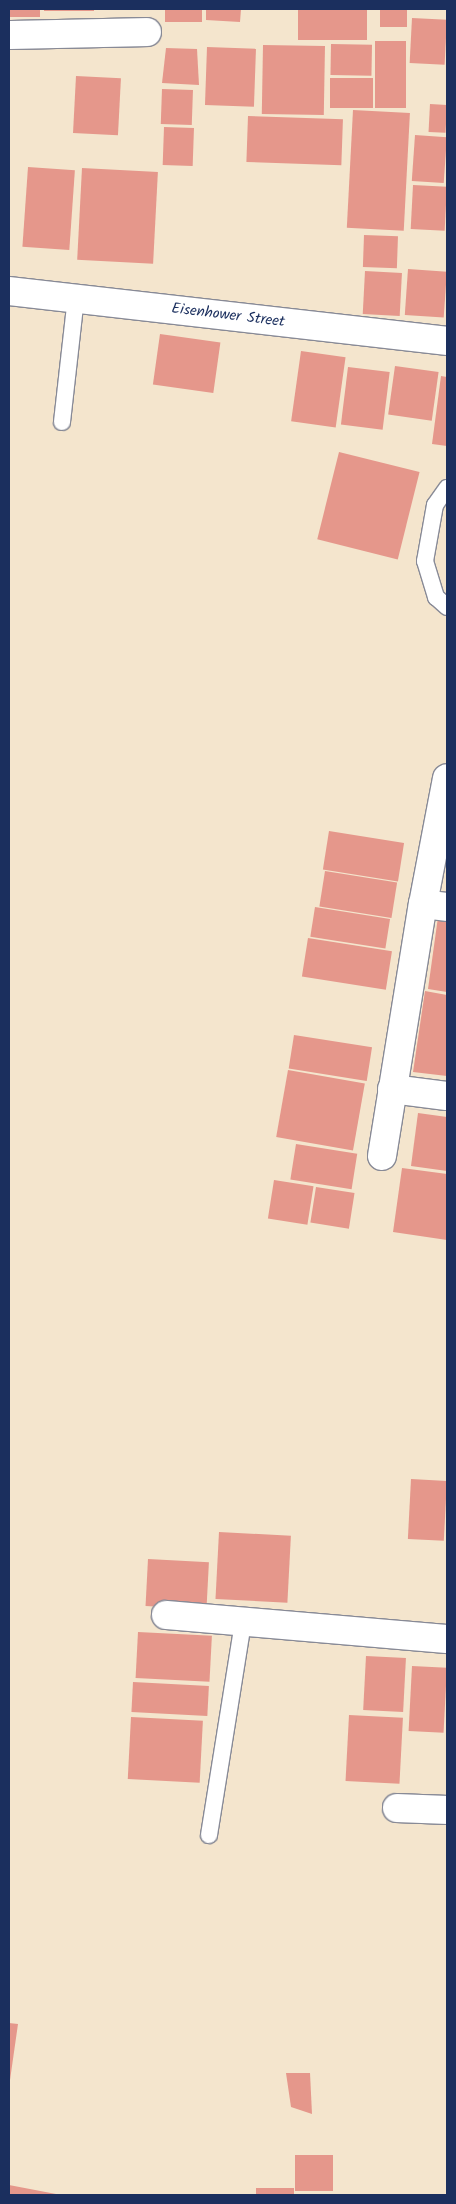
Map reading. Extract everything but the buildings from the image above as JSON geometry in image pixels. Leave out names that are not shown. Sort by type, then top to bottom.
[{"type":"street","points":[[9,35],[147,32]]},
{"type":"street","name":"Eisenhower Street","points":[[9,291],[447,341]]},
{"type":"street","points":[[382,1156],[392,1088],[435,905],[447,778]]},
{"type":"street","points":[[392,1088],[447,1096]]},
{"type":"street","points":[[166,1615],[447,1639]]},
{"type":"street","points":[[397,1808],[447,1810]]},
{"type":"lane","points":[[62,422],[76,298]]},
{"type":"lane","points":[[447,488],[435,505],[425,561],[436,597],[447,607]]},
{"type":"lane","points":[[209,1835],[243,1622]]}]
